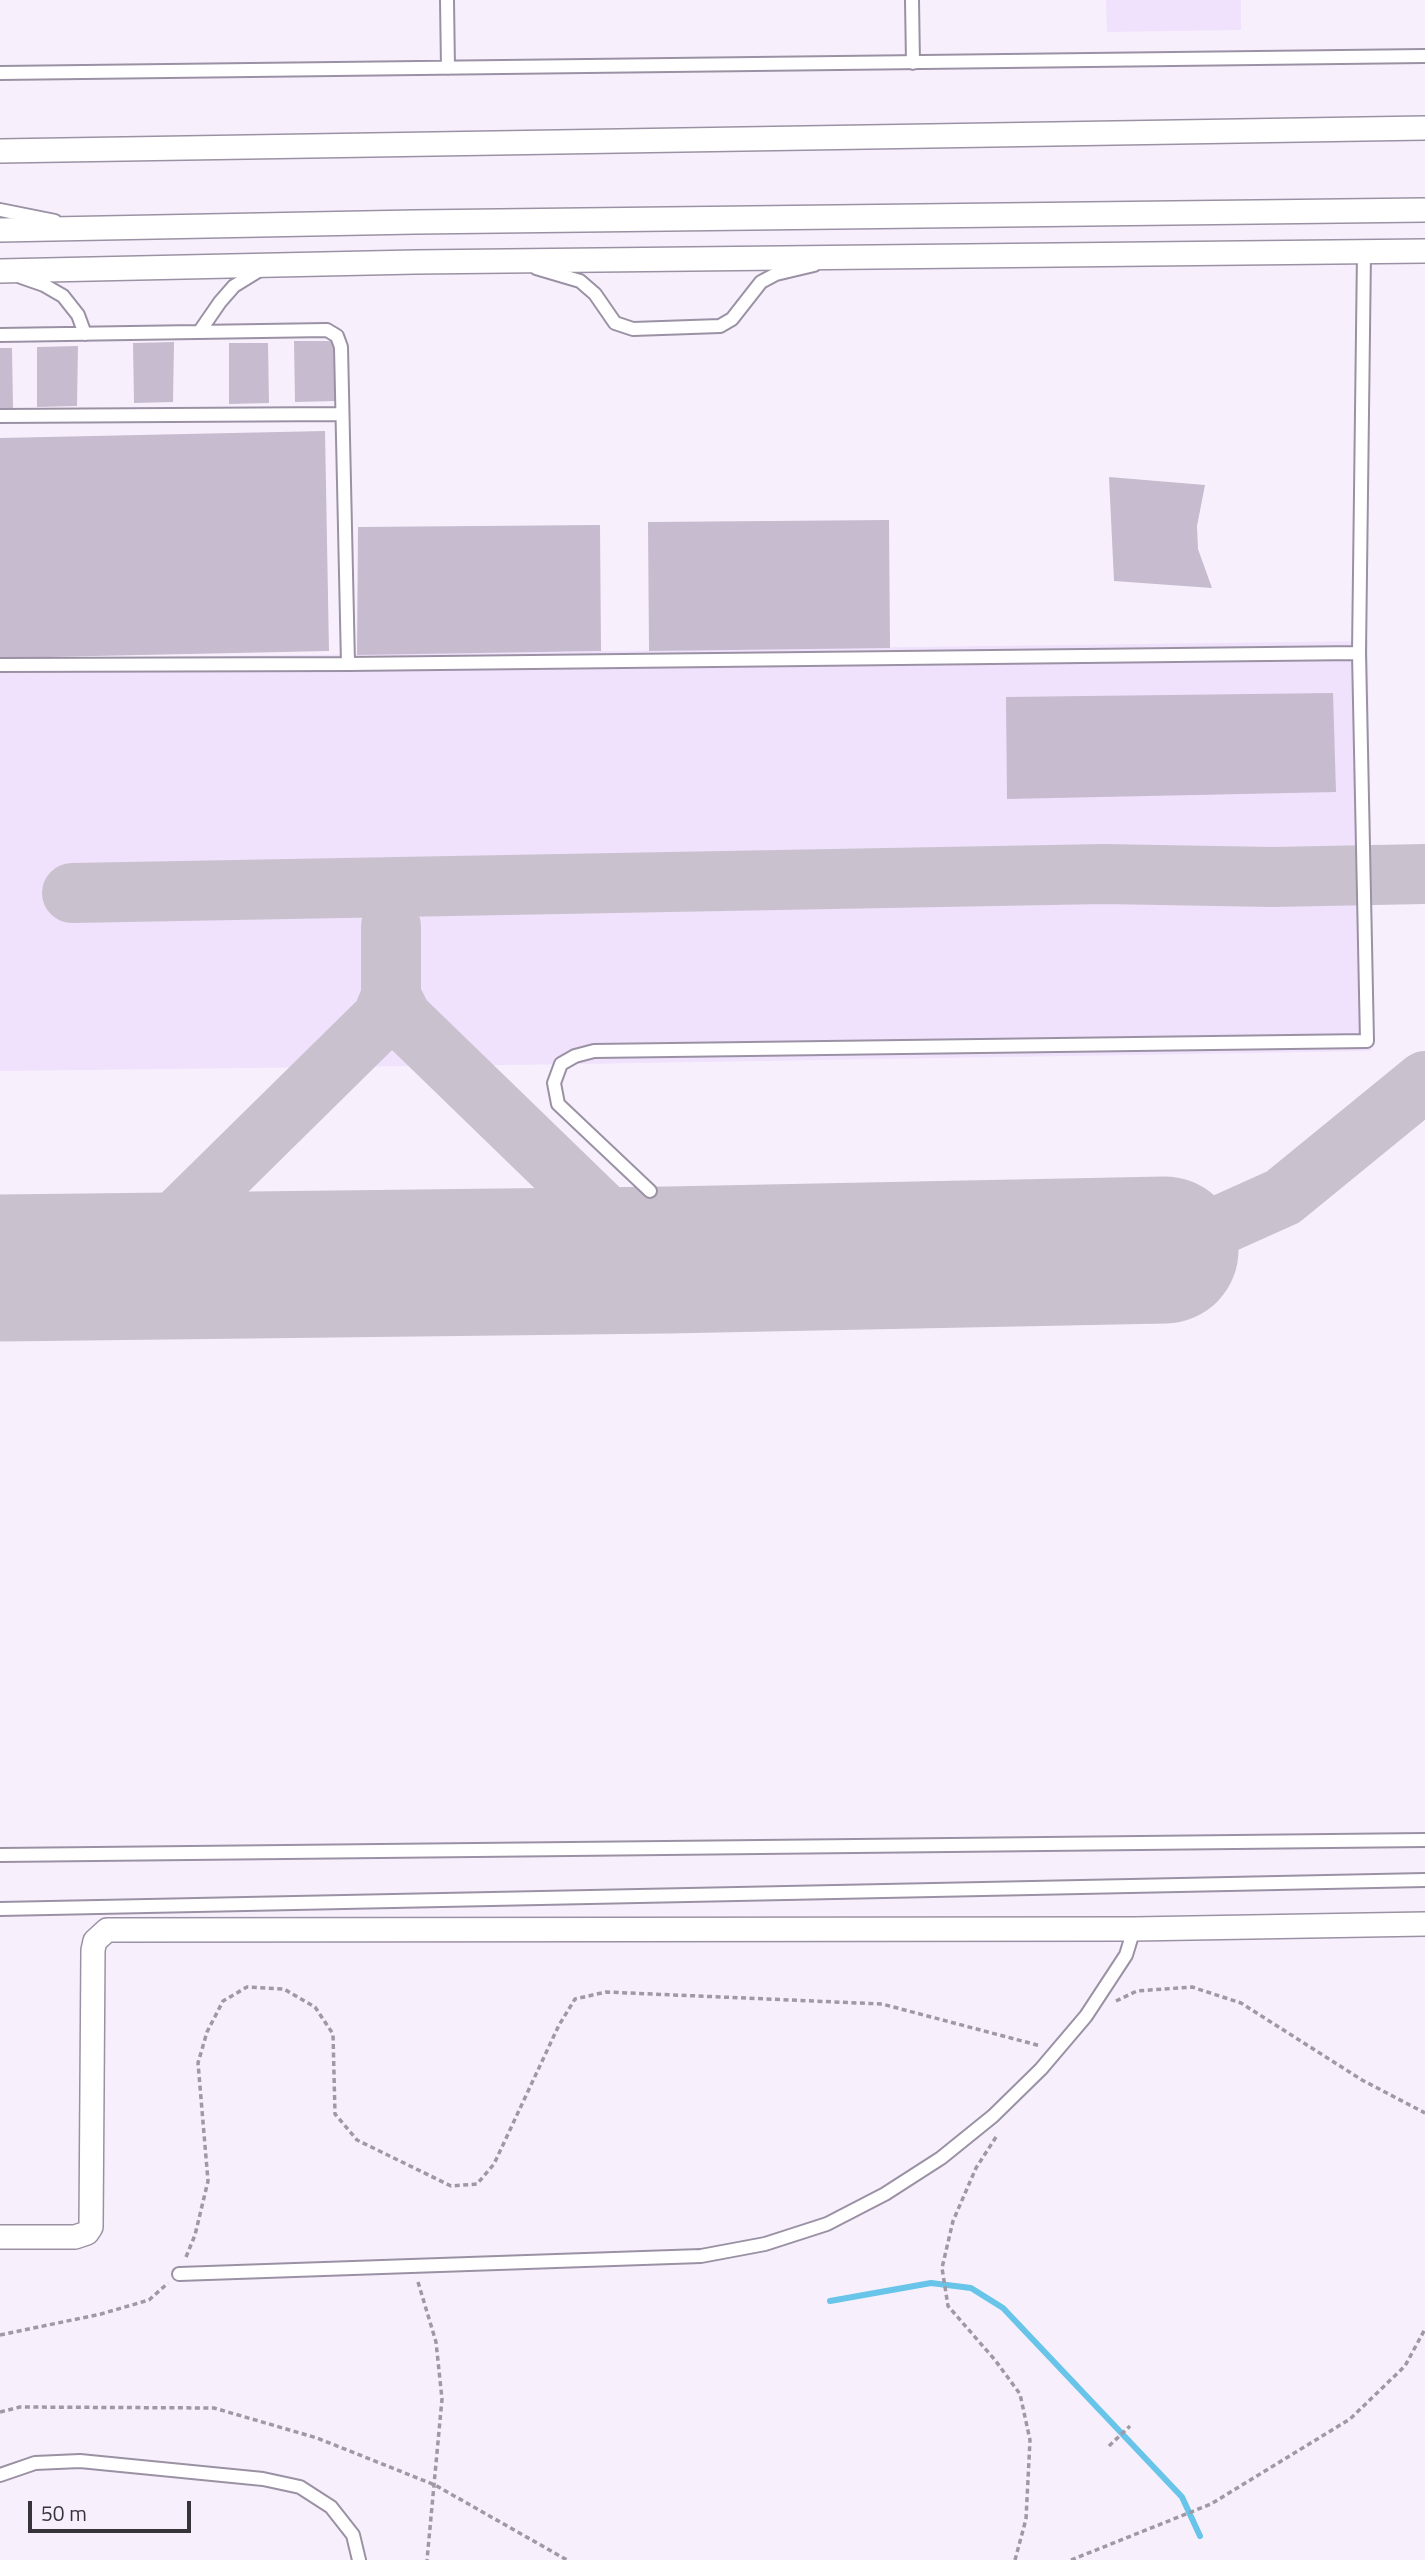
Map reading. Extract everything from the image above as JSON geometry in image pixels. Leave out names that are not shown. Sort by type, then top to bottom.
[{"type":"street","points":[[0,151],[1425,128]]},
{"type":"street","points":[[0,230],[415,222],[1425,210]]},
{"type":"street","points":[[2,271],[270,265],[1425,251]]},
{"type":"street","points":[[0,2237],[75,2237],[87,2233],[91,2227],[93,1950],[95,1941],[107,1930],[1134,1929],[1425,1924]]},
{"type":"lane","points":[[447,0],[448,68]]},
{"type":"lane","points":[[912,0],[913,63]]},
{"type":"lane","points":[[0,72],[1425,56]]},
{"type":"lane","points":[[0,210],[93,228]]},
{"type":"lane","points":[[650,1191],[558,1104],[554,1083],[561,1064],[575,1056],[594,1051],[1367,1041],[1359,653],[1364,252]]},
{"type":"lane","points":[[512,262],[580,281],[595,294],[615,323],[634,329],[720,326],[732,319],[755,288],[769,278],[847,258]]},
{"type":"lane","points":[[200,331],[234,286],[270,265]]},
{"type":"lane","points":[[2,271],[44,285],[63,296],[78,316],[85,334]]},
{"type":"lane","points":[[0,335],[200,331],[332,332],[340,341],[341,347],[348,664]]},
{"type":"lane","points":[[0,416],[342,414]]},
{"type":"lane","points":[[0,665],[1359,653]]},
{"type":"lane","points":[[0,1855],[1425,1840]]},
{"type":"lane","points":[[0,1909],[1425,1880]]},
{"type":"lane","points":[[179,2273],[701,2256],[777,2240],[827,2224],[885,2194],[941,2158],[993,2116],[1086,2016],[1126,1955],[1134,1929]]},
{"type":"lane","points":[[0,2475],[35,2463],[80,2461],[263,2479],[300,2487],[331,2507],[353,2535],[359,2560]]},
{"type":"path","points":[[0,2335],[101,2314],[149,2300],[179,2273],[195,2235],[208,2181],[198,2063],[207,2032],[223,2001],[247,1987],[284,1989],[315,2007],[333,2034],[335,2114],[357,2140],[450,2186],[477,2184],[494,2164],[559,2025],[575,1999],[606,1992],[882,2004],[1057,2050]]},
{"type":"path","points":[[1086,2016],[1137,1991],[1192,1987],[1241,2003],[1363,2080],[1425,2113]]},
{"type":"path","points":[[998,2135],[976,2168],[953,2221],[942,2267],[948,2306],[995,2360],[1020,2394],[1030,2441],[1026,2519],[1015,2560]]},
{"type":"path","points":[[413,2266],[436,2342],[442,2399],[428,2560]]},
{"type":"path","points":[[1071,2560],[1212,2504],[1350,2419],[1405,2366],[1425,2329]]},
{"type":"path","points":[[0,2412],[20,2406],[214,2408],[317,2438],[435,2485],[567,2560]]},
{"type":"path","points":[[1109,2446],[1130,2426]]},
{"type":"shaded area","points":[[1106,0],[1241,0],[1241,30],[1107,32]]},
{"type":"shaded area","points":[[1368,641],[1371,1051],[0,1071],[0,659]]},
{"type":"building","points":[[294,341],[335,341],[336,401],[295,402]]},
{"type":"building","points":[[174,342],[173,402],[134,403],[133,343]]},
{"type":"building","points":[[229,343],[268,343],[269,403],[229,404]]},
{"type":"building","points":[[78,346],[77,406],[37,407],[37,347]]},
{"type":"building","points":[[0,348],[12,348],[13,408],[0,409]]},
{"type":"building","points":[[325,431],[329,651],[0,658],[0,438]]},
{"type":"building","points":[[1109,477],[1205,485],[1197,526],[1198,549],[1212,588],[1114,581]]},
{"type":"building","points":[[889,520],[890,648],[649,651],[648,522]]},
{"type":"building","points":[[600,525],[601,651],[357,655],[358,527]]},
{"type":"building","points":[[1333,693],[1336,792],[1007,799],[1006,697]]},
{"type":"waterway","points":[[830,2301],[931,2283],[971,2288],[1003,2308],[1182,2497],[1200,2536]]},
{"type":"taxiway","points":[[72,893],[1104,874],[1272,877],[1425,874]]},
{"type":"taxiway","points":[[391,926],[391,996]]},
{"type":"taxiway","points":[[113,1267],[152,1245],[382,1018],[391,996],[402,1018],[629,1238],[667,1260]]},
{"type":"taxiway","points":[[1165,1250],[1283,1197],[1425,1081]]},
{"type":"runway","points":[[0,1268],[667,1260],[1165,1250]]}]
